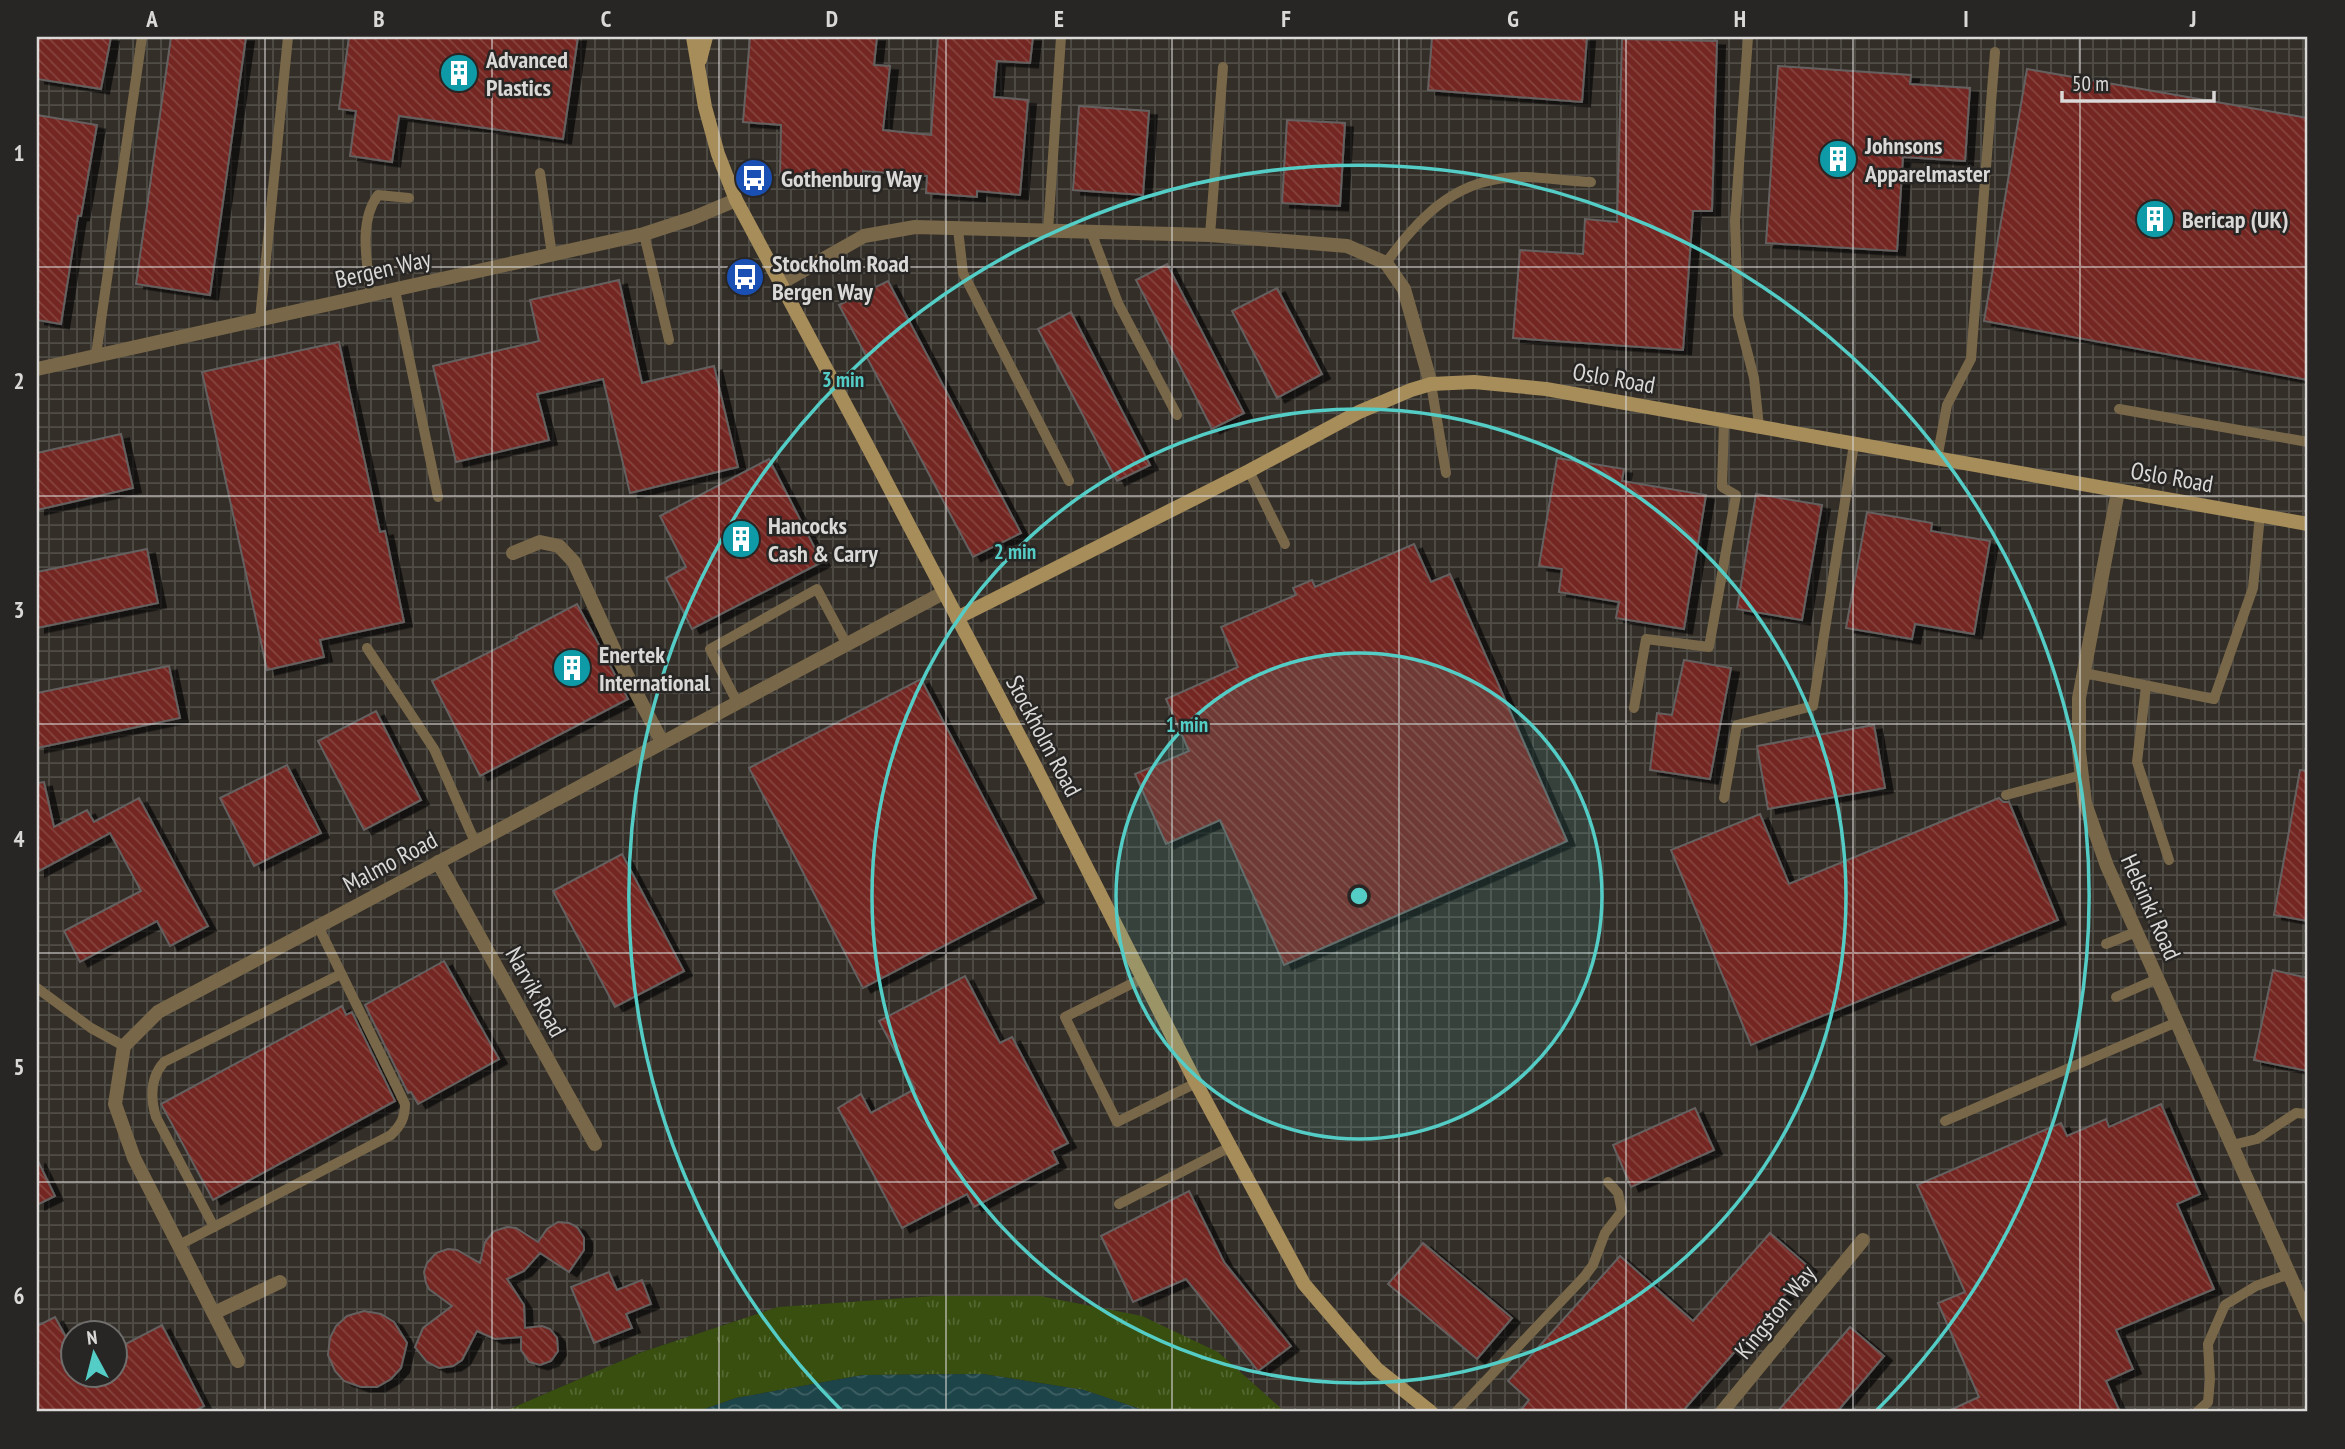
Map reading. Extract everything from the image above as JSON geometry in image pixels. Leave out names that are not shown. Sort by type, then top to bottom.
[{"type":"street","name":"Stockholm Road","points":[[693,37],[711,130],[736,200],[957,618],[1230,1147],[1304,1284],[1377,1369],[1431,1412]]},
{"type":"street","points":[[699,65],[706,37]]},
{"type":"street","name":"Bergen Way","points":[[37,369],[644,234],[736,200]]},
{"type":"street","points":[[782,283],[864,236],[915,227],[1210,234],[1347,246],[1386,263],[1404,289],[1431,384]]},
{"type":"street","name":"Oslo Road","points":[[957,618],[1360,412],[1431,384],[1474,382],[1546,389],[2308,524]]},
{"type":"street","name":"Helsinki Road","points":[[2118,491],[2079,698],[2079,751],[2085,803],[2107,866],[2308,1316]]},
{"type":"street","points":[[513,553],[540,542],[559,546],[574,562],[617,656],[662,742]]},
{"type":"street","name":"Malmo Road","points":[[124,1046],[158,1012],[943,593]]},
{"type":"street","name":"Narvik Road","points":[[438,862],[594,1144]]},
{"type":"street","points":[[124,1046],[115,1104],[135,1158],[238,1361]]},
{"type":"street","name":"Kingston Way","points":[[1722,1412],[1863,1240]]},
{"type":"street","points":[[214,1313],[280,1282]]},
{"type":"lane","points":[[96,355],[142,37]]},
{"type":"lane","points":[[260,319],[288,37]]},
{"type":"lane","points":[[1048,232],[1061,37]]},
{"type":"lane","points":[[1748,37],[1735,221],[1738,316],[1754,378],[1759,427]]},
{"type":"lane","points":[[1937,459],[1947,405],[1971,359],[1995,52]]},
{"type":"lane","points":[[1210,234],[1223,67]]},
{"type":"lane","points":[[540,173],[552,255]]},
{"type":"lane","points":[[1386,263],[1426,213],[1463,189],[1524,177],[1591,182]]},
{"type":"lane","points":[[371,295],[365,245],[369,207],[378,195],[409,198]]},
{"type":"lane","points":[[958,229],[963,273],[1069,481]]},
{"type":"lane","points":[[1091,232],[1118,303],[1177,415]]},
{"type":"lane","points":[[644,234],[668,340]]},
{"type":"lane","points":[[395,290],[438,497]]},
{"type":"lane","points":[[1431,384],[1446,473]]},
{"type":"lane","points":[[2119,409],[2308,442]]},
{"type":"lane","points":[[1634,708],[1646,639],[1709,647],[1736,495],[1722,487],[1724,421]]},
{"type":"lane","points":[[1724,798],[1737,725],[1813,706],[1854,444]]},
{"type":"lane","points":[[1249,471],[1285,544]]},
{"type":"lane","points":[[2084,673],[2214,699],[2253,588],[2260,516]]},
{"type":"lane","points":[[737,702],[710,649],[817,589],[846,643]]},
{"type":"lane","points":[[367,648],[434,749],[475,842]]},
{"type":"lane","points":[[2146,686],[2137,762],[2169,859]]},
{"type":"lane","points":[[2006,794],[2082,775]]},
{"type":"lane","points":[[179,1245],[391,1135],[401,1125],[405,1104],[318,926]]},
{"type":"lane","points":[[2106,944],[2136,932]]},
{"type":"lane","points":[[214,1227],[156,1117],[152,1092],[156,1070],[163,1062],[341,974]]},
{"type":"lane","points":[[1143,978],[1065,1017],[1117,1122],[1196,1083]]},
{"type":"lane","points":[[2116,997],[2157,979]]},
{"type":"lane","points":[[37,988],[92,1028],[124,1046]]},
{"type":"lane","points":[[1945,1121],[2176,1022]]},
{"type":"lane","points":[[2232,1145],[2257,1139],[2296,1113],[2308,1114]]},
{"type":"lane","points":[[1119,1204],[1230,1147]]},
{"type":"lane","points":[[1456,1412],[1593,1265],[1605,1233],[1622,1211],[1618,1193],[1608,1182]]},
{"type":"lane","points":[[2197,1412],[2208,1402],[2208,1344],[2225,1305],[2256,1286],[2289,1274]]},
{"type":"shaded area","points":[[37,37],[2308,37],[2308,1412],[1285,1412],[1268,1399],[933,1296],[778,1307],[642,1352],[503,1412],[37,1412]]},
{"type":"green space","points":[[933,1296],[1040,1296],[1142,1316],[1218,1352],[1285,1412],[1149,1412],[1084,1390],[983,1374],[863,1375],[736,1398],[696,1412],[503,1412],[642,1352],[778,1307]]},
{"type":"water","points":[[983,1374],[1084,1390],[1149,1412],[696,1412],[736,1398],[863,1375]]},
{"type":"building","points":[[37,37],[111,37],[101,89],[37,79]]},
{"type":"building","points":[[171,37],[246,37],[210,295],[136,284]]},
{"type":"building","name":"Advanced Plastics","points":[[349,37],[578,37],[563,139],[399,116],[392,162],[350,156],[356,111],[339,109]]},
{"type":"building","points":[[750,37],[877,37],[874,65],[890,66],[883,130],[931,135],[938,37],[1033,37],[1030,63],[997,61],[994,97],[1028,100],[1020,195],[977,191],[977,197],[926,193],[927,176],[863,171],[863,184],[780,178],[781,125],[743,122]]},
{"type":"building","points":[[1432,37],[1587,37],[1582,102],[1428,90]]},
{"type":"building","points":[[1622,39],[1717,41],[1712,211],[1693,211],[1683,350],[1513,338],[1520,250],[1583,254],[1585,219],[1617,222]]},
{"type":"building","name":"Johnsons Apparelmaster","points":[[1778,66],[1911,75],[1910,84],[1970,88],[1965,161],[1903,157],[1897,251],[1766,243]]},
{"type":"building","name":"Bericap (UK)","points":[[2027,69],[2308,118],[2308,380],[1984,321]]},
{"type":"building","points":[[1079,106],[1149,111],[1143,195],[1073,190]]},
{"type":"building","points":[[37,115],[97,125],[81,216],[78,216],[61,324],[37,320]]},
{"type":"building","points":[[1287,120],[1345,123],[1340,206],[1282,203]]},
{"type":"building","points":[[1167,264],[1244,413],[1212,429],[1136,280]]},
{"type":"building","points":[[619,280],[642,383],[714,366],[738,467],[630,493],[603,379],[537,394],[549,440],[456,462],[433,366],[539,341],[530,300]]},
{"type":"building","points":[[888,281],[1021,533],[973,557],[839,305]]},
{"type":"building","points":[[1277,288],[1322,374],[1277,398],[1232,311]]},
{"type":"building","points":[[1071,312],[1150,465],[1117,481],[1038,329]]},
{"type":"building","points":[[339,342],[380,532],[385,531],[404,622],[320,640],[324,657],[267,670],[202,372]]},
{"type":"building","points":[[121,434],[133,488],[37,510],[37,453]]},
{"type":"building","points":[[1557,458],[1624,469],[1622,481],[1706,495],[1684,629],[1616,618],[1619,602],[1559,592],[1562,569],[1539,566]]},
{"type":"building","name":"Hancocks Cash & Carry","points":[[769,459],[822,562],[692,629],[666,578],[686,567],[660,516]]},
{"type":"building","points":[[1756,494],[1822,505],[1802,620],[1737,609]]},
{"type":"building","points":[[1867,512],[1932,523],[1931,531],[1990,541],[1974,634],[1915,624],[1912,639],[1846,628]]},
{"type":"building","points":[[1414,544],[1431,582],[1450,574],[1567,841],[1284,965],[1220,820],[1166,844],[1135,774],[1189,751],[1166,699],[1238,667],[1221,627],[1296,595],[1293,588],[1312,580],[1315,587]]},
{"type":"building","points":[[147,549],[158,603],[37,628],[37,572]]},
{"type":"building","points":[[577,604],[628,699],[480,776],[432,681]]},
{"type":"building","points":[[1684,660],[1731,668],[1710,779],[1650,770],[1657,713],[1672,715]]},
{"type":"building","points":[[169,666],[180,718],[37,748],[37,693]]},
{"type":"building","points":[[921,679],[1036,898],[863,988],[749,768]]},
{"type":"building","points":[[376,711],[421,800],[364,830],[318,741]]},
{"type":"building","points":[[1874,725],[1885,788],[1768,809],[1757,746]]},
{"type":"building","points":[[287,765],[321,833],[254,866],[220,798]]},
{"type":"building","points":[[2300,770],[2308,771],[2308,921],[2274,915]]},
{"type":"building","points":[[44,782],[54,827],[87,810],[94,822],[139,798],[208,926],[170,946],[157,921],[80,962],[64,931],[141,891],[110,833],[37,872],[37,783]]},
{"type":"building","points":[[1999,798],[2003,802],[2009,802],[2058,920],[1751,1045],[1671,850],[1760,814],[1789,884]]},
{"type":"building","points":[[622,854],[684,971],[615,1007],[553,891]]},
{"type":"building","points":[[444,961],[499,1059],[418,1104],[411,1092],[408,1093],[365,1005]]},
{"type":"building","points":[[2273,970],[2308,978],[2308,1071],[2254,1060]]},
{"type":"building","points":[[965,976],[1000,1043],[1012,1037],[1068,1143],[1052,1151],[1058,1163],[974,1207],[967,1194],[902,1228],[838,1108],[861,1094],[871,1113],[915,1089],[879,1021]]},
{"type":"building","points":[[342,1006],[346,1015],[352,1012],[395,1101],[213,1200],[161,1104]]},
{"type":"building","points":[[2161,1104],[2200,1194],[2177,1204],[2214,1289],[2116,1330],[2133,1369],[2106,1381],[2120,1412],[1946,1412],[1979,1397],[1938,1303],[1965,1292],[1917,1185],[2061,1123],[2067,1136],[2106,1119],[2109,1127]]},
{"type":"building","points":[[1695,1108],[1714,1150],[1631,1187],[1613,1145]]},
{"type":"building","points":[[37,1159],[55,1196],[37,1205]]},
{"type":"building","points":[[1189,1191],[1224,1262],[1291,1346],[1258,1371],[1186,1279],[1133,1302],[1101,1236]]},
{"type":"building","points":[[558,1222],[577,1227],[584,1238],[584,1250],[569,1272],[540,1253],[524,1271],[507,1279],[524,1305],[525,1328],[542,1326],[550,1329],[557,1338],[558,1351],[551,1361],[540,1365],[529,1362],[521,1350],[521,1337],[495,1339],[477,1331],[462,1360],[453,1366],[439,1368],[427,1362],[415,1347],[423,1328],[452,1306],[429,1289],[426,1283],[424,1272],[427,1263],[436,1253],[448,1249],[457,1250],[480,1263],[485,1242],[494,1231],[507,1227],[516,1228],[538,1242],[547,1229]]},
{"type":"building","points":[[1770,1233],[1809,1267],[1682,1412],[1519,1412],[1529,1400],[1508,1381],[1620,1256],[1693,1321]]},
{"type":"building","points":[[1423,1243],[1512,1318],[1477,1359],[1388,1284]]},
{"type":"building","points":[[609,1272],[617,1290],[642,1280],[651,1304],[626,1314],[632,1328],[594,1343],[571,1287]]},
{"type":"building","points":[[364,1311],[381,1314],[394,1322],[407,1343],[401,1368],[391,1379],[377,1387],[361,1387],[344,1381],[335,1371],[328,1355],[330,1338],[336,1326],[347,1316]]},
{"type":"building","points":[[55,1317],[60,1326],[60,1390],[130,1390],[130,1342],[162,1325],[204,1406],[193,1412],[37,1412],[37,1326]]},
{"type":"building","points":[[1850,1327],[1884,1356],[1837,1412],[1777,1412]]},
{"type":"place","name":"Advanced Plastics","points":[[459,73]]},
{"type":"place","name":"Johnsons Apparelmaster","points":[[1838,159]]},
{"type":"place","name":"Gothenburg Way","points":[[754,178]]},
{"type":"place","name":"Bericap (UK)","points":[[2155,219]]},
{"type":"place","name":"Stockholm Road Bergen Way","points":[[745,277]]},
{"type":"place","name":"Hancocks Cash & Carry","points":[[741,539]]},
{"type":"place","name":"Enertek International","points":[[572,668]]}]
